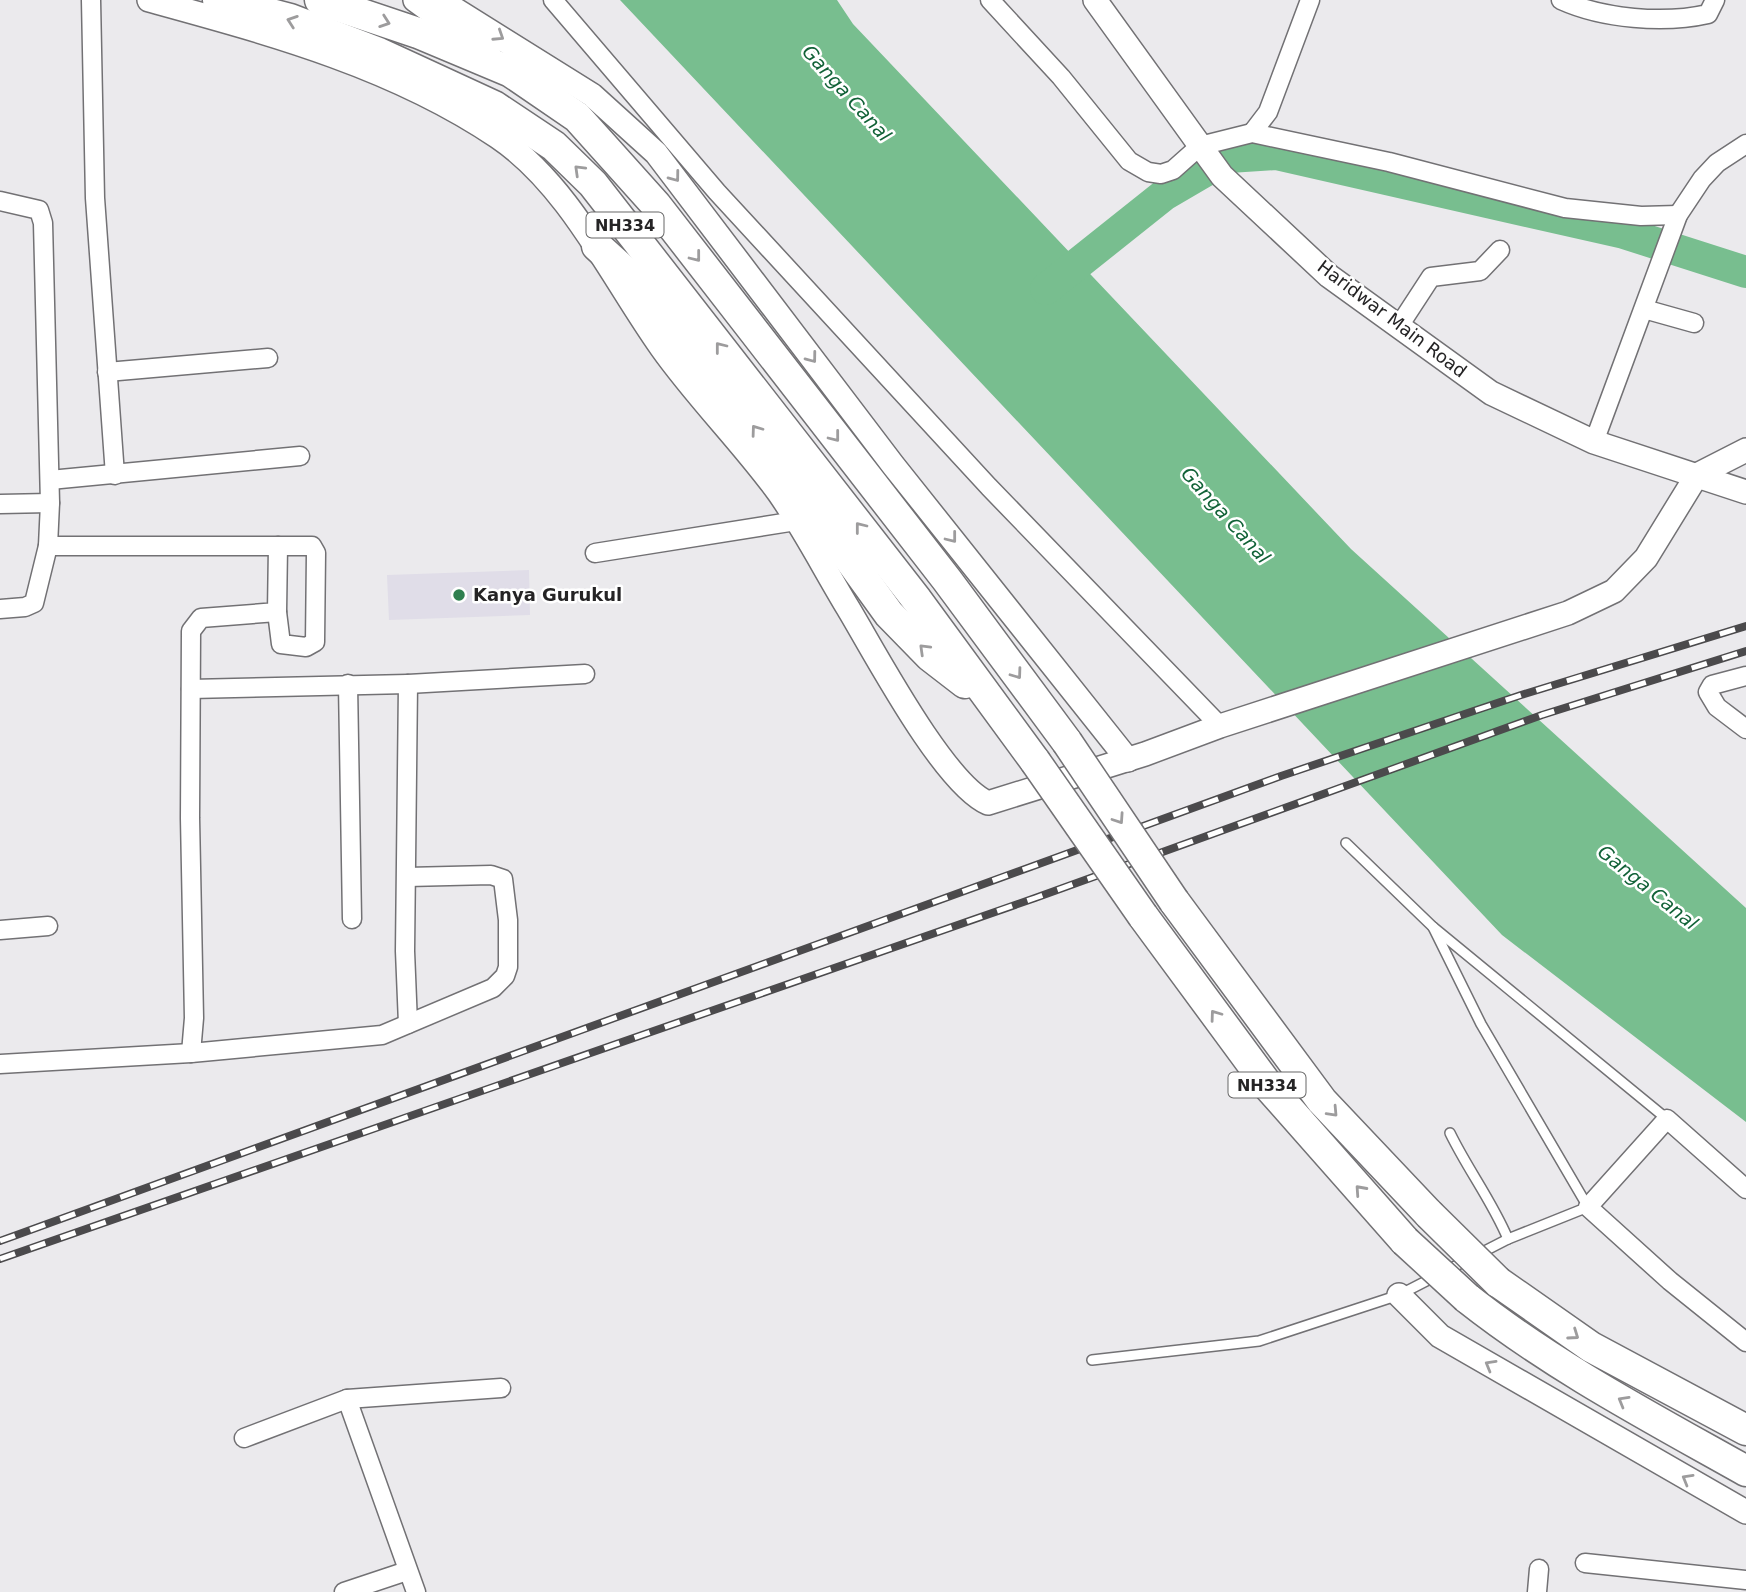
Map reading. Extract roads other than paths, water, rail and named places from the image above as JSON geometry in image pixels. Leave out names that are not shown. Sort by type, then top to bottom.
[{"type":"highway","name":"NH334","points":[[219,0],[290,19],[379,53],[494,106],[554,146],[593,184],[916,600],[1269,1087],[1405,1241],[1467,1298],[1517,1337],[1569,1370],[1746,1471]]},
{"type":"highway","name":"NH334","points":[[320,0],[418,33],[511,72],[577,117],[648,195],[947,580],[1068,742],[1174,901],[1322,1101],[1498,1282],[1591,1347],[1746,1430]]},
{"type":"highway","points":[[597,246],[642,287],[741,410],[889,614],[930,656],[995,708]]},
{"type":"street","points":[[91,0],[95,198],[115,475]]},
{"type":"street","points":[[149,0],[298,44],[390,76],[500,138],[538,173],[597,246],[627,299],[677,369],[779,494],[928,740],[975,797],[988,803],[1128,760],[1228,724],[1568,613],[1614,592],[1646,558],[1697,475],[1746,450]]},
{"type":"street","points":[[415,0],[511,72]]},
{"type":"street","points":[[440,0],[592,96],[656,153],[893,465],[1128,760]]},
{"type":"street","points":[[553,0],[716,192],[989,487],[1228,724]]},
{"type":"street","points":[[990,0],[1138,168],[1161,174],[1173,170],[1203,150],[1252,133],[1389,162],[1565,208],[1641,216],[1678,215]]},
{"type":"street","name":"Haridwar Main Road","points":[[1095,0],[1222,176],[1329,276],[1491,393],[1594,442],[1746,492]]},
{"type":"street","points":[[1252,133],[1268,112],[1310,0]]},
{"type":"street","points":[[1561,0],[1594,11],[1678,18],[1707,14],[1715,0]]},
{"type":"street","points":[[1594,442],[1678,215],[1702,179],[1717,163],[1746,144]]},
{"type":"street","points":[[0,201],[33,206],[39,210],[43,223],[50,481],[48,546],[34,603],[25,607],[0,609]]},
{"type":"street","points":[[1399,326],[1431,277],[1480,271],[1500,250]]},
{"type":"street","points":[[1644,309],[1694,323]]},
{"type":"street","points":[[107,372],[268,358]]},
{"type":"street","points":[[50,481],[300,456]]},
{"type":"street","points":[[0,504],[50,503]]},
{"type":"street","points":[[595,552],[796,521]]},
{"type":"street","points":[[48,546],[308,545],[316,551],[315,642],[306,647],[281,644],[277,612],[278,546]]},
{"type":"street","points":[[191,1053],[194,1017],[191,689],[193,624],[201,618],[277,612]]},
{"type":"street","points":[[191,689],[408,684],[585,674]]},
{"type":"street","points":[[1746,676],[1712,685],[1708,692],[1717,707],[1746,729]]},
{"type":"street","points":[[348,684],[352,919]]},
{"type":"street","points":[[408,684],[408,1024]]},
{"type":"street","points":[[0,1063],[191,1053],[382,1035],[472,998],[500,982],[508,967],[508,920],[506,884],[499,876],[407,877]]},
{"type":"street","points":[[0,930],[48,926]]},
{"type":"street","points":[[1746,1189],[1667,1119],[1588,1207],[1670,1281],[1746,1342]]},
{"type":"street","points":[[1399,1295],[1440,1336],[1746,1512]]},
{"type":"street","points":[[244,1438],[347,1399],[501,1388]]},
{"type":"street","points":[[347,1399],[416,1592]]},
{"type":"street","points":[[1585,1563],[1746,1580]]},
{"type":"street","points":[[1537,1592],[1539,1569]]},
{"type":"street","points":[[344,1592],[407,1571]]},
{"type":"street","points":[[1745,1592],[1746,1586]]},
{"type":"lane","points":[[1346,843],[1433,927],[1667,1119]]},
{"type":"lane","points":[[1092,1360],[1259,1341],[1399,1295],[1507,1239],[1588,1207],[1481,1024],[1433,927]]},
{"type":"lane","points":[[1450,1133],[1491,1201],[1507,1239]]},
{"type":"water","name":"Ganga Canal","points":[[620,0],[837,0],[853,24],[1351,549],[1746,908],[1746,1122],[1502,935]]},
{"type":"waterway","points":[[1046,289],[1164,195],[1229,157],[1276,154],[1624,233],[1746,272]]},
{"type":"railway","points":[[0,1241],[1281,776],[1521,695],[1746,626]]},
{"type":"railway","points":[[0,1259],[1035,898],[1542,715],[1746,651]]},
{"type":"place","name":"Kanya Gurukul","points":[[459,595]]}]
